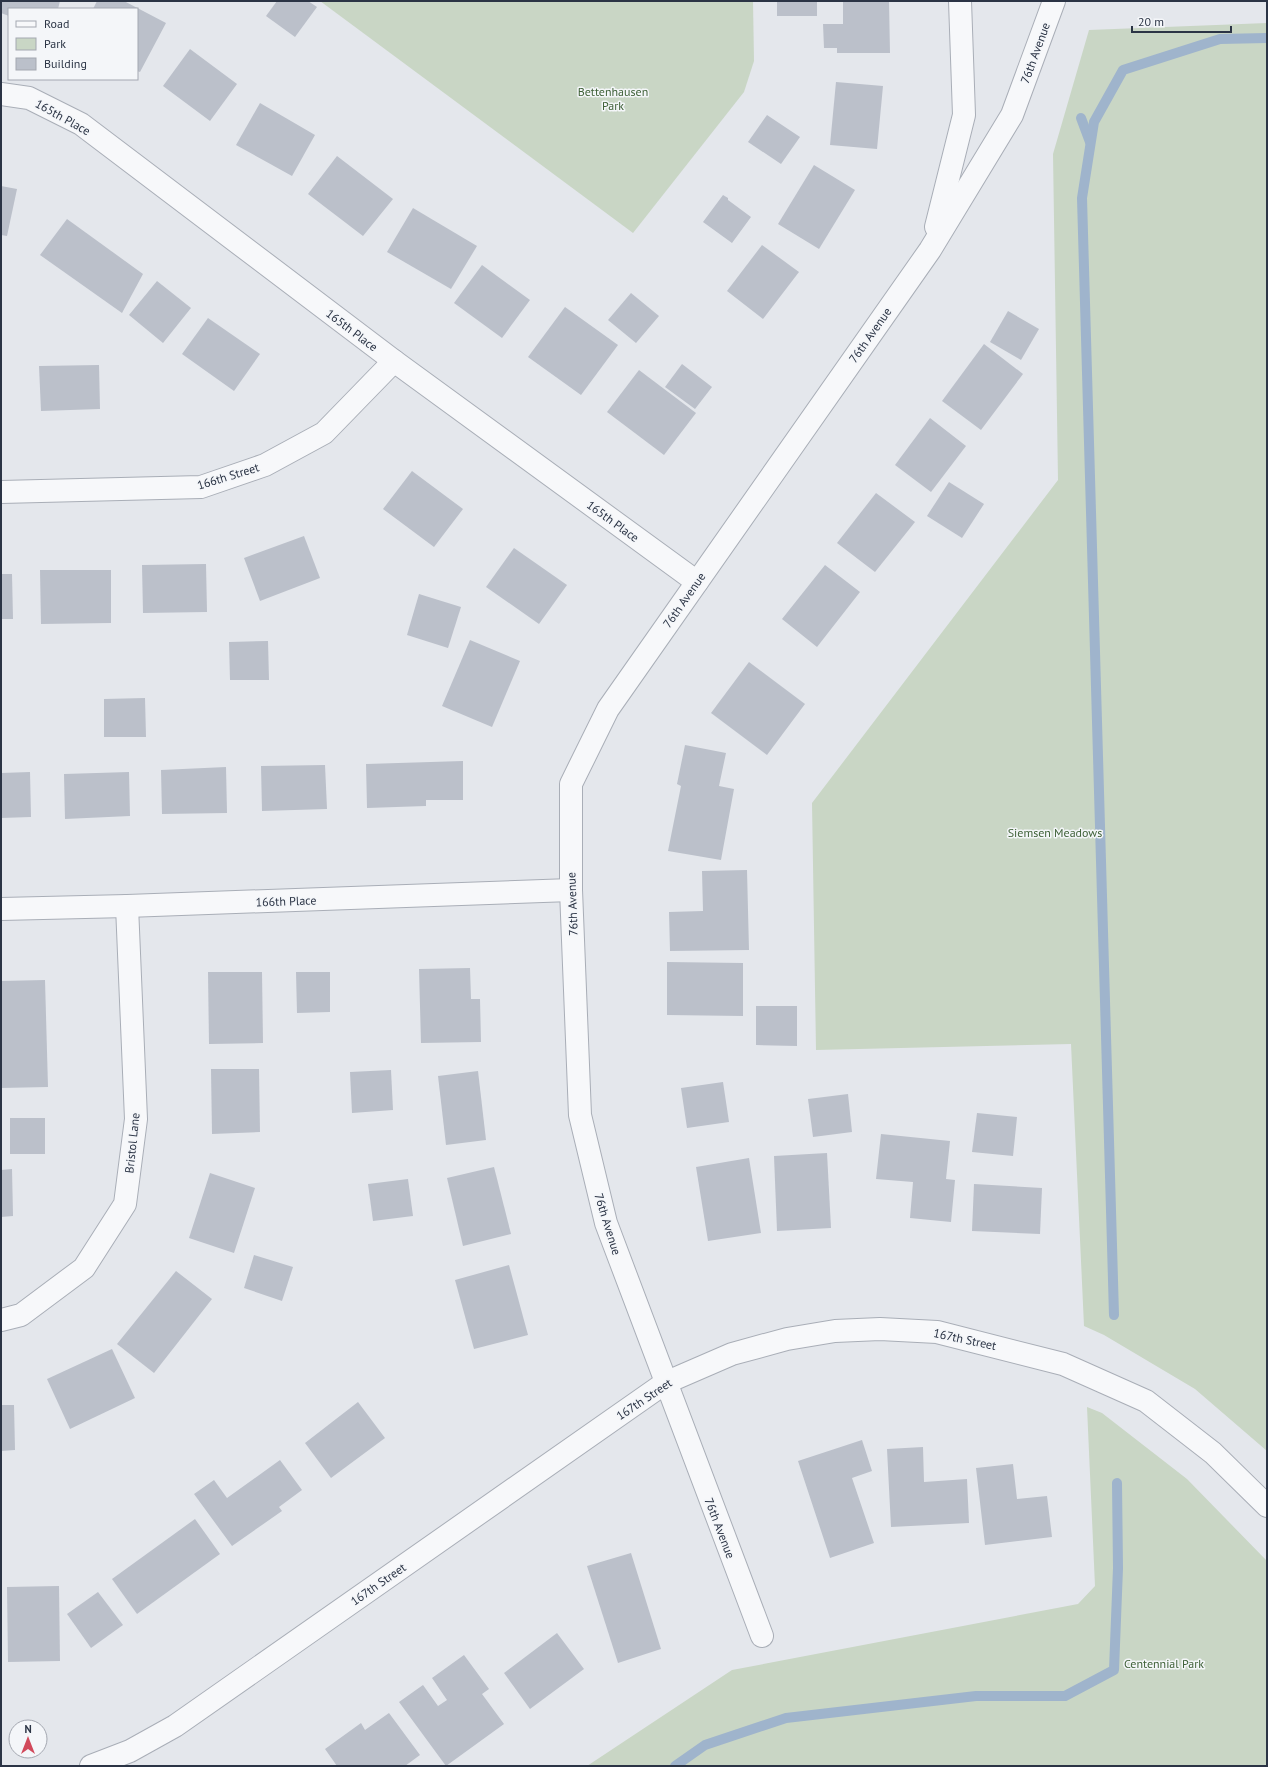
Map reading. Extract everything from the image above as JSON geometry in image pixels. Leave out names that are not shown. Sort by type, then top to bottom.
[{"type":"street","name":"76th Avenue","points":[[930,250],[964,115],[960,1]]},
{"type":"street","name":"76th Avenue","points":[[762,1636],[606,1223],[580,1115],[571,890],[571,784],[608,709],[930,250],[1012,115],[1054,1]]},
{"type":"street","name":"165th Place","points":[[1,94],[29,98],[81,124],[394,362],[697,582]]},
{"type":"street","name":"166th Street","points":[[1,492],[200,487],[265,465],[324,433],[394,362]]},
{"type":"street","name":"166th Place","points":[[1,908],[127,906],[571,890]]},
{"type":"street","name":"Bristol Lane","points":[[1,1320],[21,1315],[84,1268],[125,1204],[136,1119],[127,906]]},
{"type":"street","name":"167th Street","points":[[91,1766],[130,1752],[175,1726],[665,1382],[732,1354],[787,1339],[835,1331],[880,1328],[937,1332],[1063,1364],[1146,1401],[1213,1453],[1267,1506]]},
{"type":"green space","name":"Bettenhausen Park","points":[[320,1],[753,1],[754,61],[744,92],[633,233]]},
{"type":"green space","name":"Siemsen Meadows","points":[[1267,23],[1267,1451],[1195,1389],[1104,1335],[1084,1326],[1071,1044],[816,1050],[812,803],[1058,480],[1053,154],[1089,30]]},
{"type":"green space","name":"Centennial Park","points":[[1087,1407],[1102,1413],[1187,1479],[1267,1561],[1267,1766],[587,1766],[732,1670],[1078,1604],[1095,1586]]},
{"type":"building","points":[[1,1],[60,1],[58,8],[8,8],[8,16],[1,13]]},
{"type":"building","points":[[97,1],[124,1],[137,8],[94,8]]},
{"type":"building","points":[[277,1],[308,1],[317,7],[295,37],[266,16]]},
{"type":"building","points":[[777,1],[817,1],[817,16],[777,16]]},
{"type":"building","points":[[843,1],[889,1],[890,53],[837,53],[837,48],[824,48],[823,24],[843,24]]},
{"type":"building","points":[[138,8],[166,23],[140,72],[138,71]]},
{"type":"building","points":[[190,49],[237,84],[210,121],[163,86]]},
{"type":"building","points":[[836,82],[883,86],[877,149],[830,145]]},
{"type":"building","points":[[260,103],[315,135],[292,176],[236,145]]},
{"type":"building","points":[[767,115],[800,137],[781,164],[748,142]]},
{"type":"building","points":[[337,156],[393,199],[363,236],[308,194]]},
{"type":"building","points":[[814,165],[855,190],[819,249],[778,224]]},
{"type":"building","points":[[1,186],[17,189],[7,236],[1,235]]},
{"type":"building","points":[[723,195],[751,217],[732,243],[703,222]]},
{"type":"building","points":[[413,208],[477,246],[451,289],[387,252]]},
{"type":"building","points":[[67,219],[143,274],[122,313],[40,255]]},
{"type":"building","points":[[762,245],[799,272],[763,319],[727,291]]},
{"type":"building","points":[[482,265],[530,300],[502,338],[454,303]]},
{"type":"building","points":[[157,281],[191,308],[163,343],[129,315]]},
{"type":"building","points":[[631,293],[659,316],[636,343],[608,320]]},
{"type":"building","points":[[565,307],[618,345],[581,395],[528,357]]},
{"type":"building","points":[[1008,311],[1039,329],[1021,360],[990,342]]},
{"type":"building","points":[[208,318],[260,354],[234,391],[182,354]]},
{"type":"building","points":[[984,344],[1023,374],[981,430],[942,401]]},
{"type":"building","points":[[682,364],[712,387],[695,409],[665,387]]},
{"type":"building","points":[[99,365],[100,409],[41,411],[39,366]]},
{"type":"building","points":[[639,370],[696,413],[664,455],[607,412]]},
{"type":"building","points":[[930,418],[966,446],[931,492],[895,465]]},
{"type":"building","points":[[412,471],[463,509],[434,547],[383,509]]},
{"type":"building","points":[[949,482],[984,504],[962,538],[927,516]]},
{"type":"building","points":[[876,493],[915,522],[875,572],[837,543]]},
{"type":"building","points":[[304,536],[320,578],[260,601],[244,558]]},
{"type":"building","points":[[514,548],[567,585],[539,624],[486,587]]},
{"type":"building","points":[[206,564],[207,612],[143,613],[142,565]]},
{"type":"building","points":[[825,565],[860,592],[817,647],[782,619]]},
{"type":"building","points":[[40,570],[111,570],[111,623],[41,624]]},
{"type":"building","points":[[1,574],[12,574],[13,619],[1,619]]},
{"type":"building","points":[[419,594],[461,607],[448,648],[407,635]]},
{"type":"building","points":[[470,640],[520,661],[492,727],[442,706]]},
{"type":"building","points":[[268,641],[269,680],[230,680],[229,642]]},
{"type":"building","points":[[749,662],[805,704],[767,755],[711,713]]},
{"type":"building","points":[[145,698],[146,737],[104,737],[104,699]]},
{"type":"building","points":[[685,745],[726,753],[719,786],[734,789],[721,860],[668,851],[681,786],[677,784]]},
{"type":"building","points":[[463,761],[463,800],[426,800],[426,806],[367,808],[366,764]]},
{"type":"building","points":[[325,765],[327,809],[262,811],[261,766]]},
{"type":"building","points":[[226,767],[227,813],[162,814],[161,770]]},
{"type":"building","points":[[30,772],[31,817],[1,818],[1,773]]},
{"type":"building","points":[[129,772],[130,816],[65,819],[64,774]]},
{"type":"building","points":[[747,870],[749,950],[670,951],[669,912],[703,911],[702,871]]},
{"type":"building","points":[[667,962],[743,963],[743,1016],[667,1015]]},
{"type":"building","points":[[470,968],[471,999],[480,999],[481,1042],[421,1043],[419,969]]},
{"type":"building","points":[[208,972],[262,972],[263,1043],[209,1044]]},
{"type":"building","points":[[296,972],[330,972],[330,1012],[297,1013]]},
{"type":"building","points":[[45,980],[48,1087],[1,1088],[1,981]]},
{"type":"building","points":[[756,1006],[797,1006],[797,1046],[756,1045]]},
{"type":"building","points":[[211,1069],[259,1069],[260,1132],[212,1134]]},
{"type":"building","points":[[391,1070],[393,1110],[352,1113],[350,1072]]},
{"type":"building","points":[[478,1071],[486,1140],[446,1145],[438,1076]]},
{"type":"building","points":[[723,1082],[729,1122],[687,1128],[681,1088]]},
{"type":"building","points":[[848,1094],[852,1132],[813,1137],[808,1099]]},
{"type":"building","points":[[977,1113],[1017,1117],[1013,1156],[972,1152]]},
{"type":"building","points":[[10,1118],[45,1118],[45,1154],[10,1154]]},
{"type":"building","points":[[881,1134],[950,1141],[946,1179],[955,1180],[951,1222],[910,1218],[913,1182],[876,1179]]},
{"type":"building","points":[[827,1153],[831,1228],[777,1231],[774,1156]]},
{"type":"building","points":[[749,1158],[761,1233],[708,1241],[696,1167]]},
{"type":"building","points":[[494,1167],[511,1234],[463,1246],[447,1178]]},
{"type":"building","points":[[12,1169],[13,1216],[1,1217],[1,1170]]},
{"type":"building","points":[[210,1173],[255,1188],[234,1253],[189,1238]]},
{"type":"building","points":[[408,1179],[413,1216],[373,1221],[368,1184]]},
{"type":"building","points":[[974,1184],[1042,1188],[1040,1234],[972,1231]]},
{"type":"building","points":[[254,1255],[293,1267],[282,1301],[244,1288]]},
{"type":"building","points":[[509,1265],[528,1335],[474,1349],[455,1280]]},
{"type":"building","points":[[176,1271],[212,1299],[154,1373],[117,1344]]},
{"type":"building","points":[[112,1349],[135,1398],[70,1429],[47,1379]]},
{"type":"building","points":[[358,1402],[385,1438],[331,1478],[305,1443]]},
{"type":"building","points":[[1,1405],[14,1405],[15,1450],[1,1451]]},
{"type":"building","points":[[862,1440],[872,1471],[852,1478],[874,1543],[830,1558],[798,1461]]},
{"type":"building","points":[[923,1447],[924,1482],[967,1479],[969,1523],[891,1527],[887,1449]]},
{"type":"building","points":[[280,1460],[302,1490],[279,1507],[282,1511],[232,1546],[194,1494],[214,1480],[227,1498]]},
{"type":"building","points":[[1013,1464],[1017,1499],[1047,1496],[1052,1537],[985,1545],[976,1468]]},
{"type":"building","points":[[195,1519],[220,1554],[137,1614],[112,1579]]},
{"type":"building","points":[[631,1553],[661,1649],[618,1663],[587,1566]]},
{"type":"building","points":[[59,1586],[60,1661],[8,1662],[7,1587]]},
{"type":"building","points":[[98,1592],[123,1625],[91,1648],[67,1614]]},
{"type":"building","points":[[557,1633],[584,1669],[530,1709],[504,1673]]},
{"type":"building","points":[[464,1655],[489,1689],[482,1694],[504,1724],[446,1766],[399,1702],[423,1685],[438,1706],[447,1700],[432,1678]]},
{"type":"building","points":[[389,1713],[420,1755],[405,1766],[337,1766],[325,1749],[361,1723],[365,1730]]},
{"type":"waterway","points":[[1114,1315],[1082,198],[1094,122],[1123,70],[1220,39],[1267,38]]},
{"type":"waterway","points":[[1081,118],[1090,142]]},
{"type":"waterway","points":[[675,1766],[705,1745],[786,1718],[976,1696],[1065,1696],[1114,1670],[1118,1568],[1117,1483]]}]
